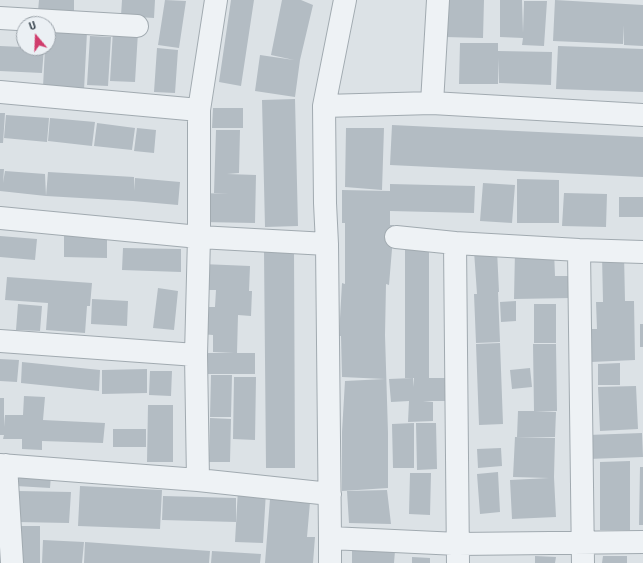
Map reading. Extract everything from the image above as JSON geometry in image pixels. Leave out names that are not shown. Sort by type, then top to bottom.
[{"type":"street","points":[[198,480],[196,356],[199,237],[199,110],[216,0]]},
{"type":"street","points":[[330,563],[324,106],[345,0]]},
{"type":"street","points":[[432,103],[438,0]]},
{"type":"street","points":[[0,18],[137,26]]},
{"type":"street","points":[[0,92],[199,110]]},
{"type":"street","points":[[324,106],[432,103],[643,115]]},
{"type":"street","points":[[0,218],[199,237],[327,244]]},
{"type":"street","points":[[396,237],[455,243],[643,252]]},
{"type":"street","points":[[455,243],[458,553]]},
{"type":"street","points":[[579,250],[583,553]]},
{"type":"street","points":[[0,341],[196,356]]},
{"type":"street","points":[[12,563],[3,465],[198,480],[330,494]]},
{"type":"street","points":[[330,538],[458,553],[583,553],[643,542]]},
{"type":"building","points":[[39,0],[74,0],[74,12],[38,11]]},
{"type":"building","points":[[122,0],[155,0],[154,18],[121,16]]},
{"type":"building","points":[[165,0],[186,1],[179,48],[158,45]]},
{"type":"building","points":[[231,0],[254,0],[241,86],[219,82]]},
{"type":"building","points":[[282,0],[301,0],[313,5],[300,60],[295,97],[255,91],[260,55],[294,60],[271,55]]},
{"type":"building","points":[[445,0],[484,0],[483,38],[445,37]]},
{"type":"building","points":[[500,0],[522,0],[523,33],[524,1],[547,1],[544,46],[522,45],[523,38],[500,37]]},
{"type":"building","points":[[555,0],[643,5],[643,46],[624,45],[624,25],[623,44],[553,41]]},
{"type":"building","points":[[56,30],[87,32],[84,90],[43,87],[45,56],[56,56]]},
{"type":"building","points":[[113,30],[138,32],[135,82],[110,81]]},
{"type":"building","points":[[90,36],[111,37],[108,86],[87,85]]},
{"type":"building","points":[[460,43],[498,43],[498,51],[552,52],[551,85],[499,83],[498,58],[498,84],[459,84]]},
{"type":"building","points":[[0,46],[16,47],[16,56],[43,56],[42,73],[0,71]]},
{"type":"building","points":[[558,46],[643,49],[643,92],[556,89]]},
{"type":"building","points":[[157,48],[178,50],[175,93],[154,92]]},
{"type":"building","points":[[295,99],[298,226],[265,227],[262,100]]},
{"type":"building","points":[[213,108],[243,108],[243,128],[212,128]]},
{"type":"building","points":[[0,113],[5,113],[3,143],[0,143]]},
{"type":"building","points":[[6,115],[49,118],[47,142],[4,138]]},
{"type":"building","points":[[50,118],[95,122],[92,146],[48,141]]},
{"type":"building","points":[[97,123],[135,128],[132,150],[94,146]]},
{"type":"building","points":[[392,125],[643,137],[643,177],[390,165]]},
{"type":"building","points":[[137,128],[156,130],[154,153],[134,151]]},
{"type":"building","points":[[346,128],[384,128],[382,190],[345,187]]},
{"type":"building","points":[[216,130],[240,130],[239,173],[227,174],[256,175],[255,223],[202,222],[203,193],[229,194],[214,193]]},
{"type":"building","points":[[0,169],[4,169],[3,183],[5,171],[45,174],[46,196],[0,191]]},
{"type":"building","points":[[48,172],[134,177],[134,191],[135,178],[180,182],[178,205],[46,196]]},
{"type":"building","points":[[517,179],[559,180],[559,223],[517,223]]},
{"type":"building","points":[[483,183],[515,185],[512,223],[480,221]]},
{"type":"building","points":[[390,184],[475,186],[474,213],[390,211],[390,225],[394,225],[389,285],[386,284],[385,335],[388,488],[342,491],[342,432],[345,381],[385,379],[342,377],[341,336],[339,336],[342,283],[345,284],[345,223],[342,223],[342,190],[390,191]]},
{"type":"building","points":[[564,193],[607,194],[606,227],[562,226]]},
{"type":"building","points":[[619,197],[643,197],[643,217],[619,217]]},
{"type":"building","points":[[64,235],[107,235],[107,258],[64,257]]},
{"type":"building","points":[[0,236],[37,239],[35,260],[0,257]]},
{"type":"building","points":[[429,246],[429,378],[447,378],[448,401],[423,401],[433,402],[433,421],[408,422],[409,401],[391,402],[389,379],[413,378],[405,378],[405,247]]},
{"type":"building","points":[[123,248],[181,249],[181,272],[122,270]]},
{"type":"building","points":[[294,250],[295,468],[266,468],[264,251]]},
{"type":"building","points":[[497,250],[500,342],[476,343],[474,294],[477,294],[474,251]]},
{"type":"building","points":[[515,251],[554,251],[555,276],[570,276],[571,298],[514,299]]},
{"type":"building","points":[[624,254],[625,301],[634,301],[635,360],[591,362],[590,329],[597,329],[596,302],[603,302],[602,255]]},
{"type":"building","points":[[202,264],[250,266],[249,291],[252,291],[251,316],[238,315],[237,353],[255,353],[255,374],[204,374],[204,353],[234,353],[213,352],[213,335],[200,334],[201,307],[215,307],[216,290],[201,290]]},
{"type":"building","points":[[7,277],[92,283],[90,306],[87,306],[85,333],[46,330],[48,303],[5,300]]},
{"type":"building","points":[[158,288],[178,291],[174,330],[153,328]]},
{"type":"building","points":[[92,299],[128,301],[127,326],[91,324]]},
{"type":"building","points":[[516,301],[516,321],[501,322],[500,302]]},
{"type":"building","points":[[18,304],[42,306],[40,331],[16,330]]},
{"type":"building","points":[[534,304],[556,304],[556,343],[534,343]]},
{"type":"building","points":[[640,324],[643,324],[643,347],[640,347]]},
{"type":"building","points":[[500,343],[503,424],[479,425],[476,344]]},
{"type":"building","points":[[533,344],[556,344],[557,411],[535,411],[556,412],[555,437],[517,437],[518,411],[534,411]]},
{"type":"building","points":[[0,359],[19,360],[17,382],[0,381]]},
{"type":"building","points":[[22,362],[100,370],[99,391],[21,383]]},
{"type":"building","points":[[620,363],[620,385],[598,385],[598,364]]},
{"type":"building","points":[[530,368],[532,387],[512,389],[510,370]]},
{"type":"building","points":[[147,369],[147,393],[102,394],[102,370]]},
{"type":"building","points":[[150,371],[172,371],[171,396],[149,395]]},
{"type":"building","points":[[211,375],[232,375],[231,417],[210,417]]},
{"type":"building","points":[[234,377],[256,377],[255,440],[233,439]]},
{"type":"building","points":[[636,386],[638,429],[600,431],[598,387]]},
{"type":"building","points":[[24,396],[45,397],[43,420],[105,423],[103,443],[42,441],[42,450],[22,449],[22,439],[3,439],[4,435],[0,435],[0,398],[4,398],[4,427],[5,415],[23,415]]},
{"type":"building","points":[[148,405],[173,405],[173,462],[147,462]]},
{"type":"building","points":[[210,418],[231,419],[230,462],[209,462]]},
{"type":"building","points":[[414,423],[414,468],[393,468],[392,424]]},
{"type":"building","points":[[416,423],[436,423],[437,469],[417,470]]},
{"type":"building","points":[[113,429],[146,429],[146,447],[113,447]]},
{"type":"building","points":[[642,433],[643,457],[588,459],[588,435]]},
{"type":"building","points":[[515,437],[555,438],[554,477],[556,517],[512,519],[510,480],[549,478],[513,477]]},
{"type":"building","points":[[501,448],[502,466],[478,468],[477,449]]},
{"type":"building","points":[[630,461],[630,530],[600,530],[600,462]]},
{"type":"building","points":[[640,467],[643,467],[643,525],[639,525]]},
{"type":"building","points":[[498,472],[500,512],[480,514],[477,474]]},
{"type":"building","points":[[410,473],[431,473],[430,515],[409,514]]},
{"type":"building","points":[[17,474],[51,475],[50,488],[16,486]]},
{"type":"building","points":[[80,486],[162,490],[160,529],[78,526]]},
{"type":"building","points":[[238,489],[266,491],[263,543],[235,542]]},
{"type":"building","points":[[387,490],[391,524],[349,523],[347,491]]},
{"type":"building","points":[[18,491],[71,492],[69,523],[17,522]]},
{"type":"building","points":[[163,496],[236,498],[236,522],[162,520]]},
{"type":"building","points":[[270,499],[310,502],[307,537],[315,537],[313,563],[265,563]]},
{"type":"building","points":[[15,526],[40,526],[40,563],[15,563]]},
{"type":"building","points":[[43,540],[84,542],[82,563],[42,563]]},
{"type":"building","points":[[85,542],[210,551],[209,563],[84,563]]},
{"type":"building","points":[[352,549],[395,551],[394,563],[352,563]]},
{"type":"building","points":[[212,551],[261,554],[260,563],[211,563]]},
{"type":"building","points":[[535,556],[556,557],[555,563],[535,563]]},
{"type":"building","points":[[603,556],[627,556],[627,563],[602,563]]},
{"type":"building","points":[[412,557],[430,558],[430,563],[412,563]]}]
